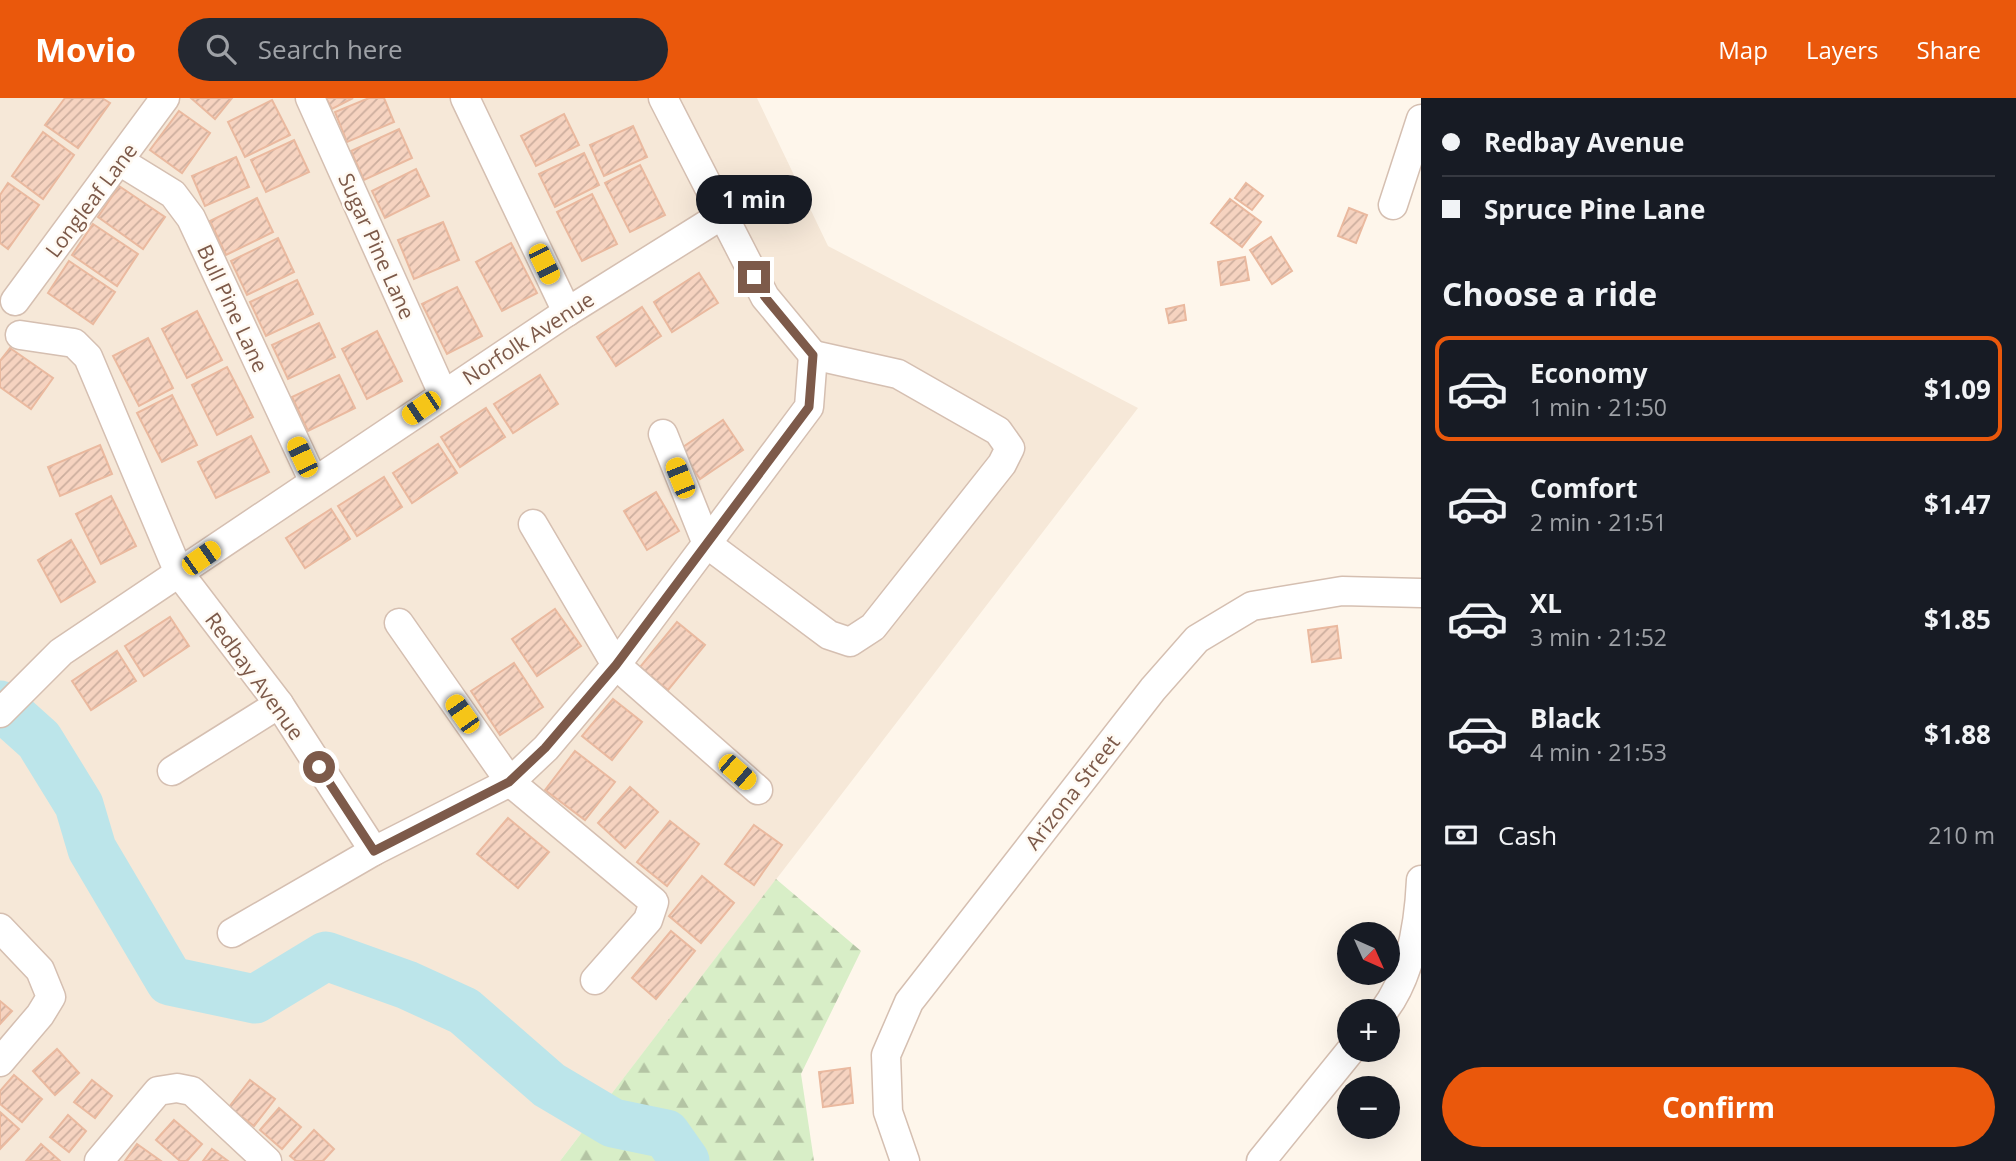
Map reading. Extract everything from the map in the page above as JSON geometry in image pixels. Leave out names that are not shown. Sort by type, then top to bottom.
[{"type":"street","name":"Longleaf Lane","points":[[8,298],[121,162],[165,98]]},
{"type":"street","name":"Sugar Pine Lane","points":[[310,98],[443,394]]},
{"type":"street","points":[[465,98],[567,312]]},
{"type":"street","points":[[663,98],[765,297],[813,355],[898,374],[998,431],[1010,448],[1002,464],[873,627],[850,642],[829,635],[707,544],[663,434]]},
{"type":"street","points":[[1394,205],[1421,120]]},
{"type":"street","name":"Bull Pine Lane","points":[[121,162],[173,194],[191,218],[313,481]]},
{"type":"street","name":"Norfolk Avenue","points":[[0,713],[61,652],[567,312],[722,215]]},
{"type":"street","points":[[8,298],[25,316],[10,339]]},
{"type":"street","name":"Redbay Avenue","points":[[10,339],[74,343],[89,358],[179,573],[279,704],[374,851]]},
{"type":"street","points":[[232,933],[374,851],[509,782],[545,748],[616,665],[809,407],[813,355]]},
{"type":"street","points":[[533,524],[616,665],[758,790]]},
{"type":"street","name":"Arizona Street","points":[[905,1161],[888,1112],[886,1055],[909,1002],[1153,689],[1197,639],[1252,606],[1342,591],[1421,593]]},
{"type":"street","points":[[399,623],[509,782],[654,902],[648,920],[595,980]]},
{"type":"street","points":[[172,771],[279,704]]},
{"type":"street","points":[[1392,999],[1412,950],[1420,913],[1421,880]]},
{"type":"street","points":[[0,928],[40,970],[51,996],[40,1015],[0,1062]]},
{"type":"street","points":[[1261,1161],[1341,1062]]},
{"type":"street","points":[[99,1161],[158,1091],[177,1088],[192,1091],[267,1161]]},
{"type":"shaded area","points":[[0,98],[757,98],[828,246],[1138,408],[560,1161],[0,1161]]},
{"type":"green space","points":[[776,879],[861,951],[801,1074],[814,1161],[560,1161]]},
{"type":"building","points":[[65,98],[102,98],[110,103],[78,148],[45,125]]},
{"type":"building","points":[[191,98],[232,98],[215,119]]},
{"type":"building","points":[[326,98],[353,98],[332,109]]},
{"type":"building","points":[[369,98],[384,98],[394,122],[347,142],[335,112]]},
{"type":"building","points":[[272,100],[290,135],[245,157],[228,122]]},
{"type":"building","points":[[179,111],[210,133],[182,173],[150,150]]},
{"type":"building","points":[[564,114],[579,145],[536,166],[521,136]]},
{"type":"building","points":[[633,126],[647,157],[604,176],[590,145]]},
{"type":"building","points":[[399,129],[412,158],[364,180],[351,151]]},
{"type":"building","points":[[43,132],[74,155],[43,199],[12,176]]},
{"type":"building","points":[[294,140],[309,172],[266,192],[251,160]]},
{"type":"building","points":[[584,153],[599,185],[555,207],[539,174]]},
{"type":"building","points":[[236,157],[249,187],[205,206],[192,176]]},
{"type":"building","points":[[640,165],[665,215],[630,232],[605,183]]},
{"type":"building","points":[[416,169],[429,196],[385,218],[372,191]]},
{"type":"building","points":[[8,183],[39,205],[8,249],[0,243],[0,195]]},
{"type":"building","points":[[1246,183],[1263,196],[1252,210],[1235,198]]},
{"type":"building","points":[[119,186],[165,217],[143,249],[98,217]]},
{"type":"building","points":[[592,194],[617,244],[582,261],[557,212]]},
{"type":"building","points":[[257,198],[273,232],[226,255],[210,221]]},
{"type":"building","points":[[1230,199],[1261,222],[1242,247],[1211,223]]},
{"type":"building","points":[[1349,208],[1367,215],[1356,243],[1338,236]]},
{"type":"building","points":[[443,222],[459,260],[414,279],[398,240]]},
{"type":"building","points":[[93,224],[138,254],[117,286],[72,255]]},
{"type":"building","points":[[1271,237],[1292,271],[1272,284],[1250,250]]},
{"type":"building","points":[[278,238],[294,272],[247,295],[231,261]]},
{"type":"building","points":[[511,243],[537,293],[502,311],[476,262]]},
{"type":"building","points":[[1245,257],[1249,280],[1221,285],[1218,262]]},
{"type":"building","points":[[69,261],[115,292],[93,324],[48,293]]},
{"type":"building","points":[[699,273],[718,303],[672,332],[654,302]]},
{"type":"building","points":[[297,280],[313,314],[266,336],[250,302]]},
{"type":"building","points":[[457,287],[482,336],[447,354],[422,304]]},
{"type":"building","points":[[1184,305],[1186,320],[1169,323],[1166,309]]},
{"type":"building","points":[[642,307],[661,336],[616,366],[597,337]]},
{"type":"building","points":[[197,311],[222,360],[187,378],[162,329]]},
{"type":"building","points":[[319,323],[335,357],[288,379],[272,345]]},
{"type":"building","points":[[377,331],[402,381],[367,399],[342,349]]},
{"type":"building","points":[[148,338],[173,388],[139,406],[113,356]]},
{"type":"building","points":[[10,348],[53,378],[31,409],[0,387],[0,361]]},
{"type":"building","points":[[227,367],[253,417],[217,435],[192,385]]},
{"type":"building","points":[[339,375],[355,408],[308,431],[292,397]]},
{"type":"building","points":[[540,375],[558,404],[513,433],[494,404]]},
{"type":"building","points":[[172,395],[197,445],[162,462],[137,413]]},
{"type":"building","points":[[486,408],[505,437],[460,467],[441,437]]},
{"type":"building","points":[[723,420],[743,450],[700,479],[680,449]]},
{"type":"building","points":[[251,436],[269,472],[216,498],[198,462]]},
{"type":"building","points":[[438,444],[457,473],[412,503],[393,473]]},
{"type":"building","points":[[100,445],[112,474],[60,496],[48,467]]},
{"type":"building","points":[[384,477],[402,507],[357,536],[338,506]]},
{"type":"building","points":[[656,492],[679,531],[647,550],[624,511]]},
{"type":"building","points":[[111,496],[136,546],[101,564],[76,514]]},
{"type":"building","points":[[331,509],[350,539],[305,568],[286,538]]},
{"type":"building","points":[[71,540],[95,582],[61,602],[38,560]]},
{"type":"building","points":[[555,609],[581,646],[537,676],[512,639]]},
{"type":"building","points":[[170,617],[189,646],[144,676],[125,646]]},
{"type":"building","points":[[677,622],[705,645],[668,690],[640,667]]},
{"type":"building","points":[[1337,626],[1341,658],[1312,662],[1308,630]]},
{"type":"building","points":[[117,651],[136,681],[91,710],[72,681]]},
{"type":"building","points":[[514,663],[543,707],[500,735],[471,691]]},
{"type":"building","points":[[613,699],[642,722],[612,760],[582,736]]},
{"type":"building","points":[[575,751],[615,782],[585,820],[545,790]]},
{"type":"building","points":[[630,787],[658,812],[625,848],[598,823]]},
{"type":"building","points":[[508,818],[549,852],[518,888],[477,854]]},
{"type":"building","points":[[670,821],[699,844],[667,886],[637,862]]},
{"type":"building","points":[[754,825],[782,845],[754,885],[725,864]]},
{"type":"building","points":[[702,876],[734,903],[701,943],[669,916]]},
{"type":"building","points":[[671,931],[695,951],[656,999],[632,978]]},
{"type":"building","points":[[0,1001],[12,1011],[0,1024]]},
{"type":"building","points":[[57,1049],[79,1073],[55,1095],[33,1071]]},
{"type":"building","points":[[850,1068],[853,1103],[823,1107],[819,1072]]},
{"type":"building","points":[[14,1075],[42,1099],[22,1122],[0,1104],[0,1091]]},
{"type":"building","points":[[92,1080],[112,1096],[95,1118],[74,1102]]},
{"type":"building","points":[[250,1080],[275,1099],[254,1126],[229,1107]]},
{"type":"building","points":[[279,1108],[301,1127],[282,1149],[260,1130]]},
{"type":"building","points":[[0,1112],[19,1129],[0,1149]]},
{"type":"building","points":[[68,1115],[86,1131],[69,1152],[50,1137]]},
{"type":"building","points":[[174,1120],[202,1144],[187,1161],[180,1161],[156,1140]]},
{"type":"building","points":[[314,1130],[334,1149],[323,1161],[296,1161],[290,1156]]},
{"type":"building","points":[[41,1144],[60,1161],[26,1161]]},
{"type":"building","points":[[137,1144],[161,1161],[125,1161]]},
{"type":"building","points":[[212,1149],[228,1161],[203,1161]]},
{"type":"waterway","points":[[0,705],[39,740],[79,805],[92,849],[170,981],[255,999],[326,956],[407,985],[464,1011],[549,1085],[613,1123],[666,1134],[685,1161]]},
{"type":"route","points":[[319,767],[374,851],[509,782],[545,748],[616,665],[809,407],[813,355],[765,297],[754,277]]}]
